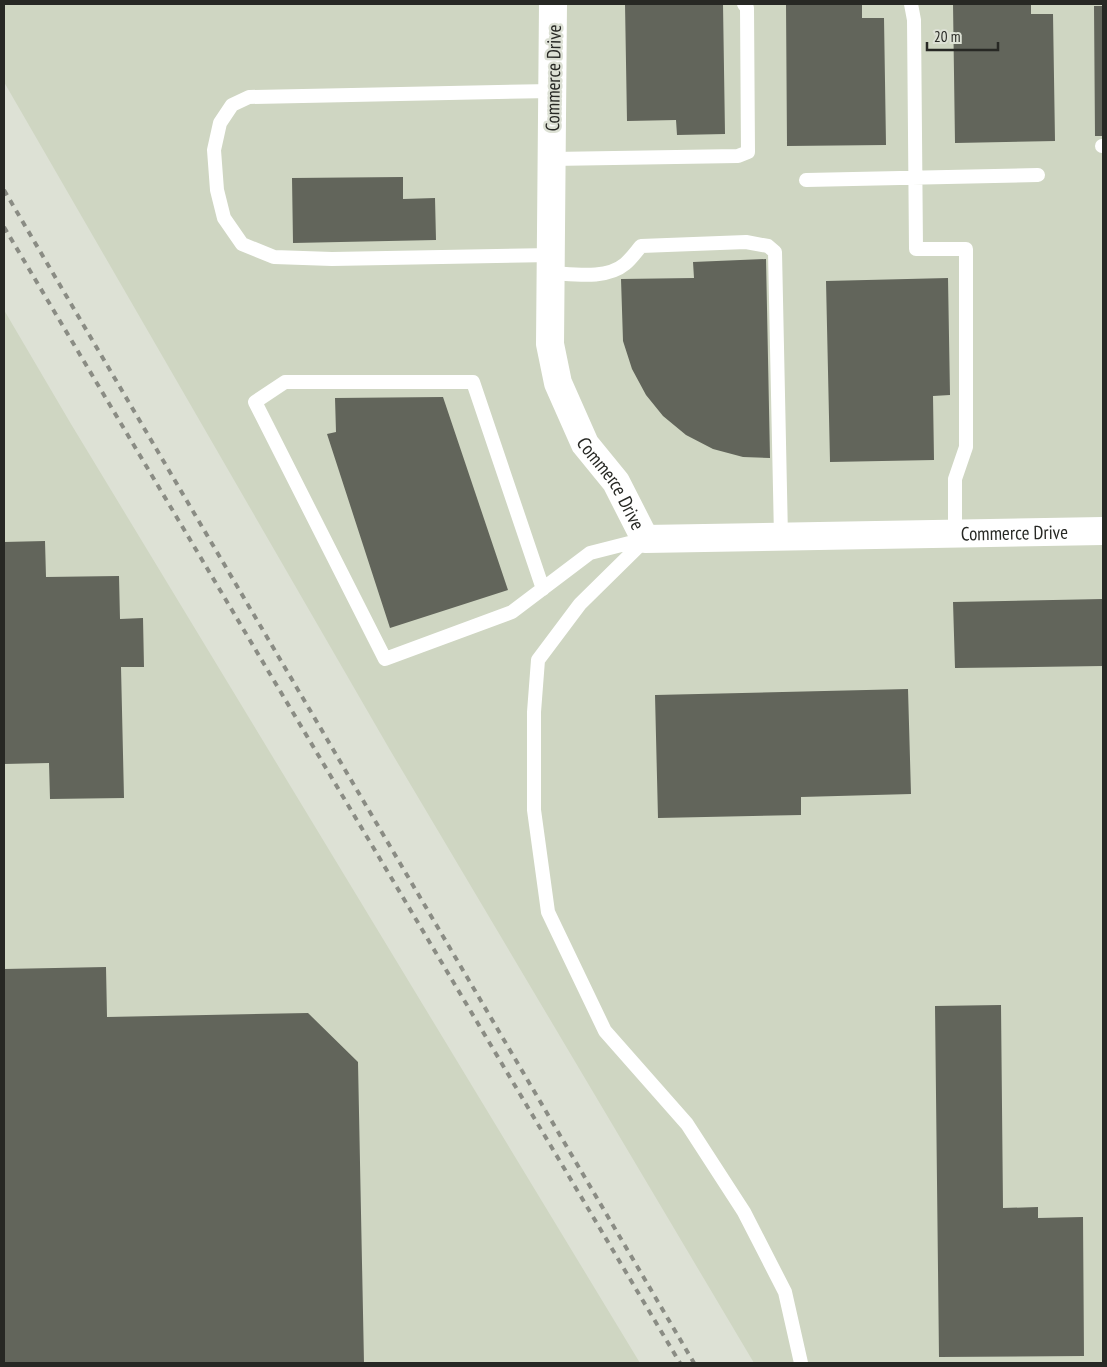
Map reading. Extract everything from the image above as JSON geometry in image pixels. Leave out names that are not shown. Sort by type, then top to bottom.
[{"type":"street","name":"Commerce Drive","points":[[553,4],[550,344],[558,383],[585,444],[616,482],[645,539],[1103,531]]},
{"type":"lane","points":[[552,159],[738,156],[748,152],[747,8],[744,4]]},
{"type":"lane","points":[[911,4],[914,20],[916,250],[966,249],[966,447],[955,479],[955,534]]},
{"type":"lane","points":[[552,91],[249,97],[232,106],[220,123],[214,150],[217,190],[224,218],[242,244],[274,257],[551,264],[590,274],[608,272],[625,265],[641,246],[746,242],[768,246],[775,252],[782,538]]},
{"type":"lane","points":[[806,180],[1038,175]]},
{"type":"lane","points":[[543,589],[473,382],[285,382],[255,402],[385,659],[512,612],[543,589],[590,553],[645,539]]},
{"type":"lane","points":[[645,539],[580,604],[538,660],[534,712],[534,810],[548,912],[605,1031],[688,1124],[744,1212],[785,1292],[802,1363]]},
{"type":"shaded area","points":[[4,4],[1103,4],[1103,1363],[754,1363],[390,750],[4,82]]},
{"type":"shaded area","points":[[4,310],[71,424],[640,1363],[4,1363]]},
{"type":"building","points":[[625,4],[723,4],[725,134],[677,135],[676,120],[627,121]]},
{"type":"building","points":[[786,4],[862,4],[862,18],[884,18],[886,145],[787,146]]},
{"type":"building","points":[[953,4],[1031,4],[1031,14],[1053,14],[1055,141],[955,143]]},
{"type":"building","points":[[1094,6],[1103,6],[1103,136],[1095,136]]},
{"type":"building","points":[[403,177],[403,199],[435,198],[436,240],[293,243],[292,178]]},
{"type":"building","points":[[766,259],[770,458],[743,457],[713,449],[686,435],[663,416],[646,395],[632,369],[623,341],[621,279],[694,278],[693,262]]},
{"type":"building","points":[[948,278],[950,395],[933,396],[934,460],[830,462],[826,281]]},
{"type":"building","points":[[443,397],[508,590],[390,628],[327,434],[336,432],[335,398]]},
{"type":"building","points":[[45,541],[46,577],[119,576],[120,619],[143,618],[144,667],[121,667],[124,798],[50,799],[49,763],[4,764],[4,542]]},
{"type":"building","points":[[1103,599],[1103,666],[955,668],[953,602]]},
{"type":"building","points":[[908,689],[911,794],[801,797],[801,815],[658,818],[655,695]]},
{"type":"building","points":[[106,967],[107,1017],[308,1013],[358,1062],[364,1363],[4,1363],[4,969]]},
{"type":"building","points":[[1001,1005],[1003,1208],[1038,1207],[1038,1218],[1083,1217],[1084,1356],[939,1357],[935,1006]]},
{"type":"railway","points":[[4,190],[694,1363]]},
{"type":"railway","points":[[4,227],[680,1363]]}]
